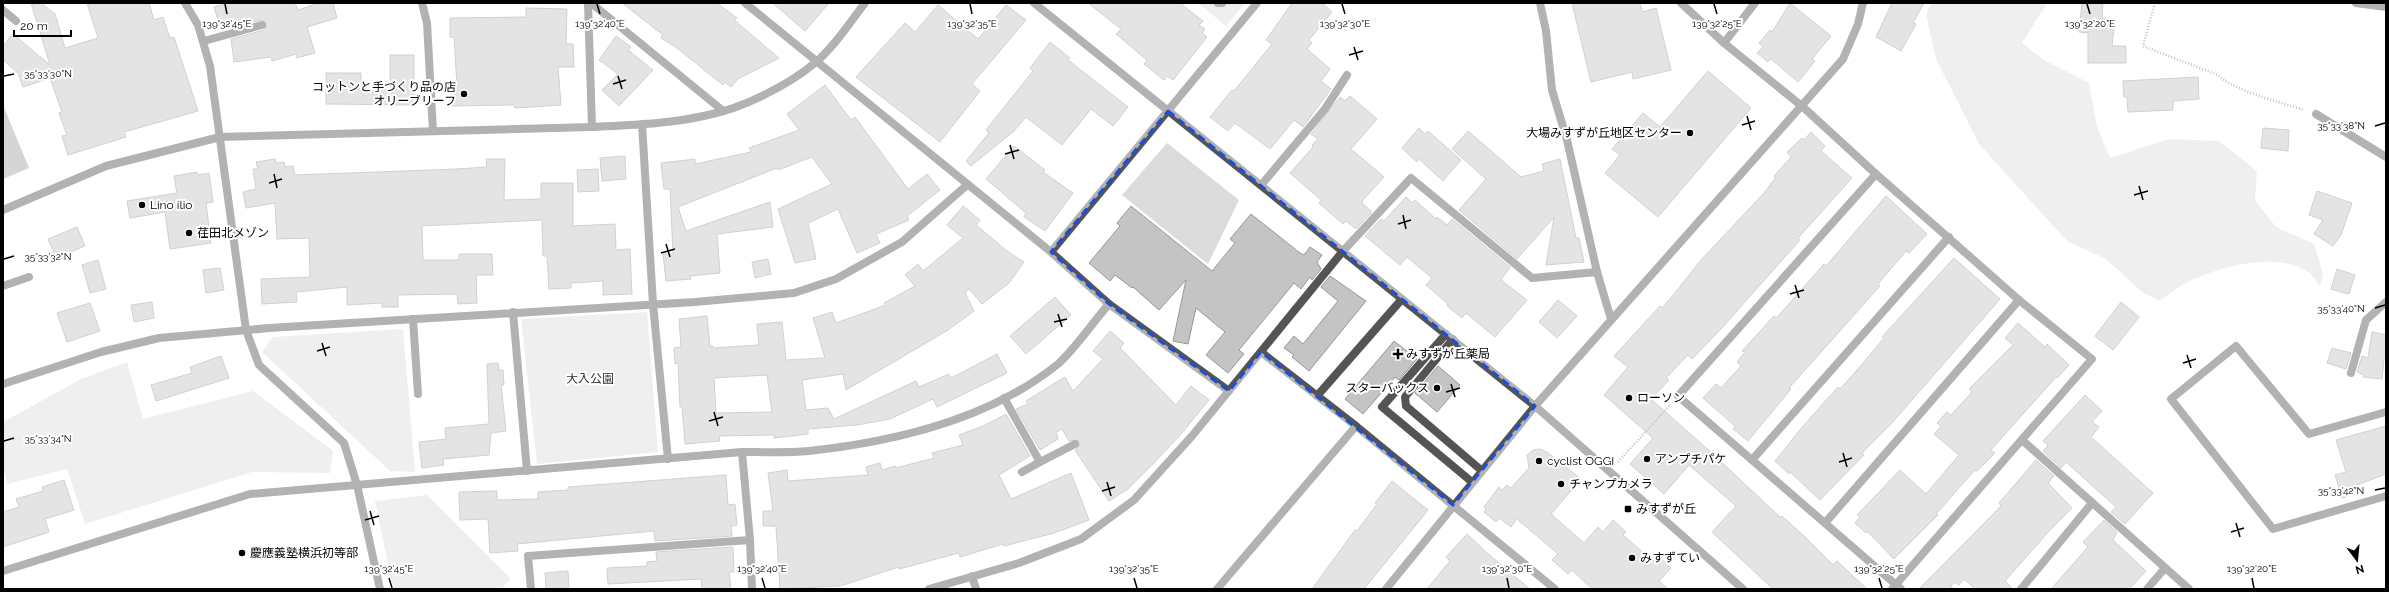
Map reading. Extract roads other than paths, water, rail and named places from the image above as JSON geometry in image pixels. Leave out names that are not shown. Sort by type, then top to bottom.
[{"type":"street","points":[[186,3],[198,25],[204,41],[210,66],[246,330],[259,365],[344,443],[357,485],[380,589]]},
{"type":"street","points":[[422,3],[427,23],[433,131]]},
{"type":"street","points":[[589,3],[592,127]]},
{"type":"street","points":[[589,3],[722,110]]},
{"type":"street","points":[[745,3],[1051,252],[1109,304],[1229,391]]},
{"type":"street","points":[[3,210],[106,166],[220,137],[592,127],[642,124],[708,115],[742,104],[790,80],[817,61],[865,3]]},
{"type":"street","points":[[1034,3],[1168,111],[1262,184],[1535,406],[1743,589]]},
{"type":"street","points":[[1051,252],[1257,3]]},
{"type":"street","points":[[1540,3],[1546,30],[1552,90],[1567,140],[1597,272],[1611,320]]},
{"type":"street","points":[[1681,3],[1724,44],[1803,107],[1876,174],[2019,300],[2092,359],[1896,587],[1825,523],[1678,396],[1876,174]]},
{"type":"street","points":[[1724,44],[1755,3]]},
{"type":"street","points":[[1386,589],[1481,470],[1535,406],[1803,107],[1843,59],[1858,24],[1863,3]]},
{"type":"street","points":[[2356,3],[2386,7]]},
{"type":"street","points":[[3,10],[16,21]]},
{"type":"street","points":[[204,41],[262,25]]},
{"type":"street","points":[[1262,184],[1326,109],[1347,75]]},
{"type":"street","points":[[2316,114],[2386,157]]},
{"type":"street","points":[[642,124],[654,304],[668,459]]},
{"type":"street","points":[[929,589],[1019,563],[1081,539],[1134,500],[1192,436],[1343,251],[1411,178],[1532,278],[1597,272]]},
{"type":"street","points":[[3,384],[101,352],[160,338],[246,330],[654,304],[794,293],[836,279],[902,242],[967,185]]},
{"type":"street","points":[[1752,460],[1949,237]]},
{"type":"street","points":[[3,286],[29,277]]},
{"type":"street","points":[[1317,396],[1402,299]]},
{"type":"street","points":[[1825,523],[2019,300]]},
{"type":"street","points":[[2351,372],[2366,320],[2386,302]]},
{"type":"street","points":[[3,571],[250,494],[742,452],[809,451],[903,436],[957,418],[1004,398],[1058,363],[1109,304]]},
{"type":"street","points":[[513,312],[527,471]]},
{"type":"street","points":[[413,319],[418,394]]},
{"type":"street","points":[[1446,334],[1382,407],[1472,482]]},
{"type":"street","points":[[1453,339],[1405,397],[1406,406],[1481,470]]},
{"type":"street","points":[[2386,412],[2309,434],[2236,346],[2170,399],[2273,529],[2386,496]]},
{"type":"street","points":[[1261,352],[1356,426],[1552,588]]},
{"type":"street","points":[[1004,398],[1040,462]]},
{"type":"street","points":[[1217,589],[1356,426]]},
{"type":"street","points":[[2022,440],[2189,589]]},
{"type":"street","points":[[1022,472],[1075,444]]},
{"type":"street","points":[[742,452],[750,540],[752,589]]},
{"type":"street","points":[[2021,589],[2092,503]]},
{"type":"street","points":[[531,589],[528,556],[750,540]]},
{"type":"street","points":[[2147,589],[2165,568]]},
{"type":"street","points":[[972,576],[976,589]]},
{"type":"place","name":"コットンと手づくり品の店 オリーブリーフ","points":[[464,94]]},
{"type":"place","name":"大場みすずが丘地区センター","points":[[1690,133]]},
{"type":"place","name":"Lino ilio","points":[[142,205]]},
{"type":"place","name":"荏田北メゾン","points":[[189,233]]},
{"type":"place","name":"みすずが丘薬局","points":[[1398,354]]},
{"type":"place","name":"スターバックス","points":[[1437,388]]},
{"type":"place","name":"ローソン","points":[[1629,398]]},
{"type":"place","name":"アンプチパケ","points":[[1647,459]]},
{"type":"place","name":"cyclist OGGI","points":[[1539,461]]},
{"type":"place","name":"チャンプカメラ","points":[[1561,484]]},
{"type":"place","name":"みすずが丘","points":[[1628,509]]},
{"type":"place","name":"慶應義塾横浜初等部","points":[[242,553]]},
{"type":"place","name":"みすずてい","points":[[1632,558]]},
{"type":"park label","name":"大入公園","points":[[590,379]]}]
